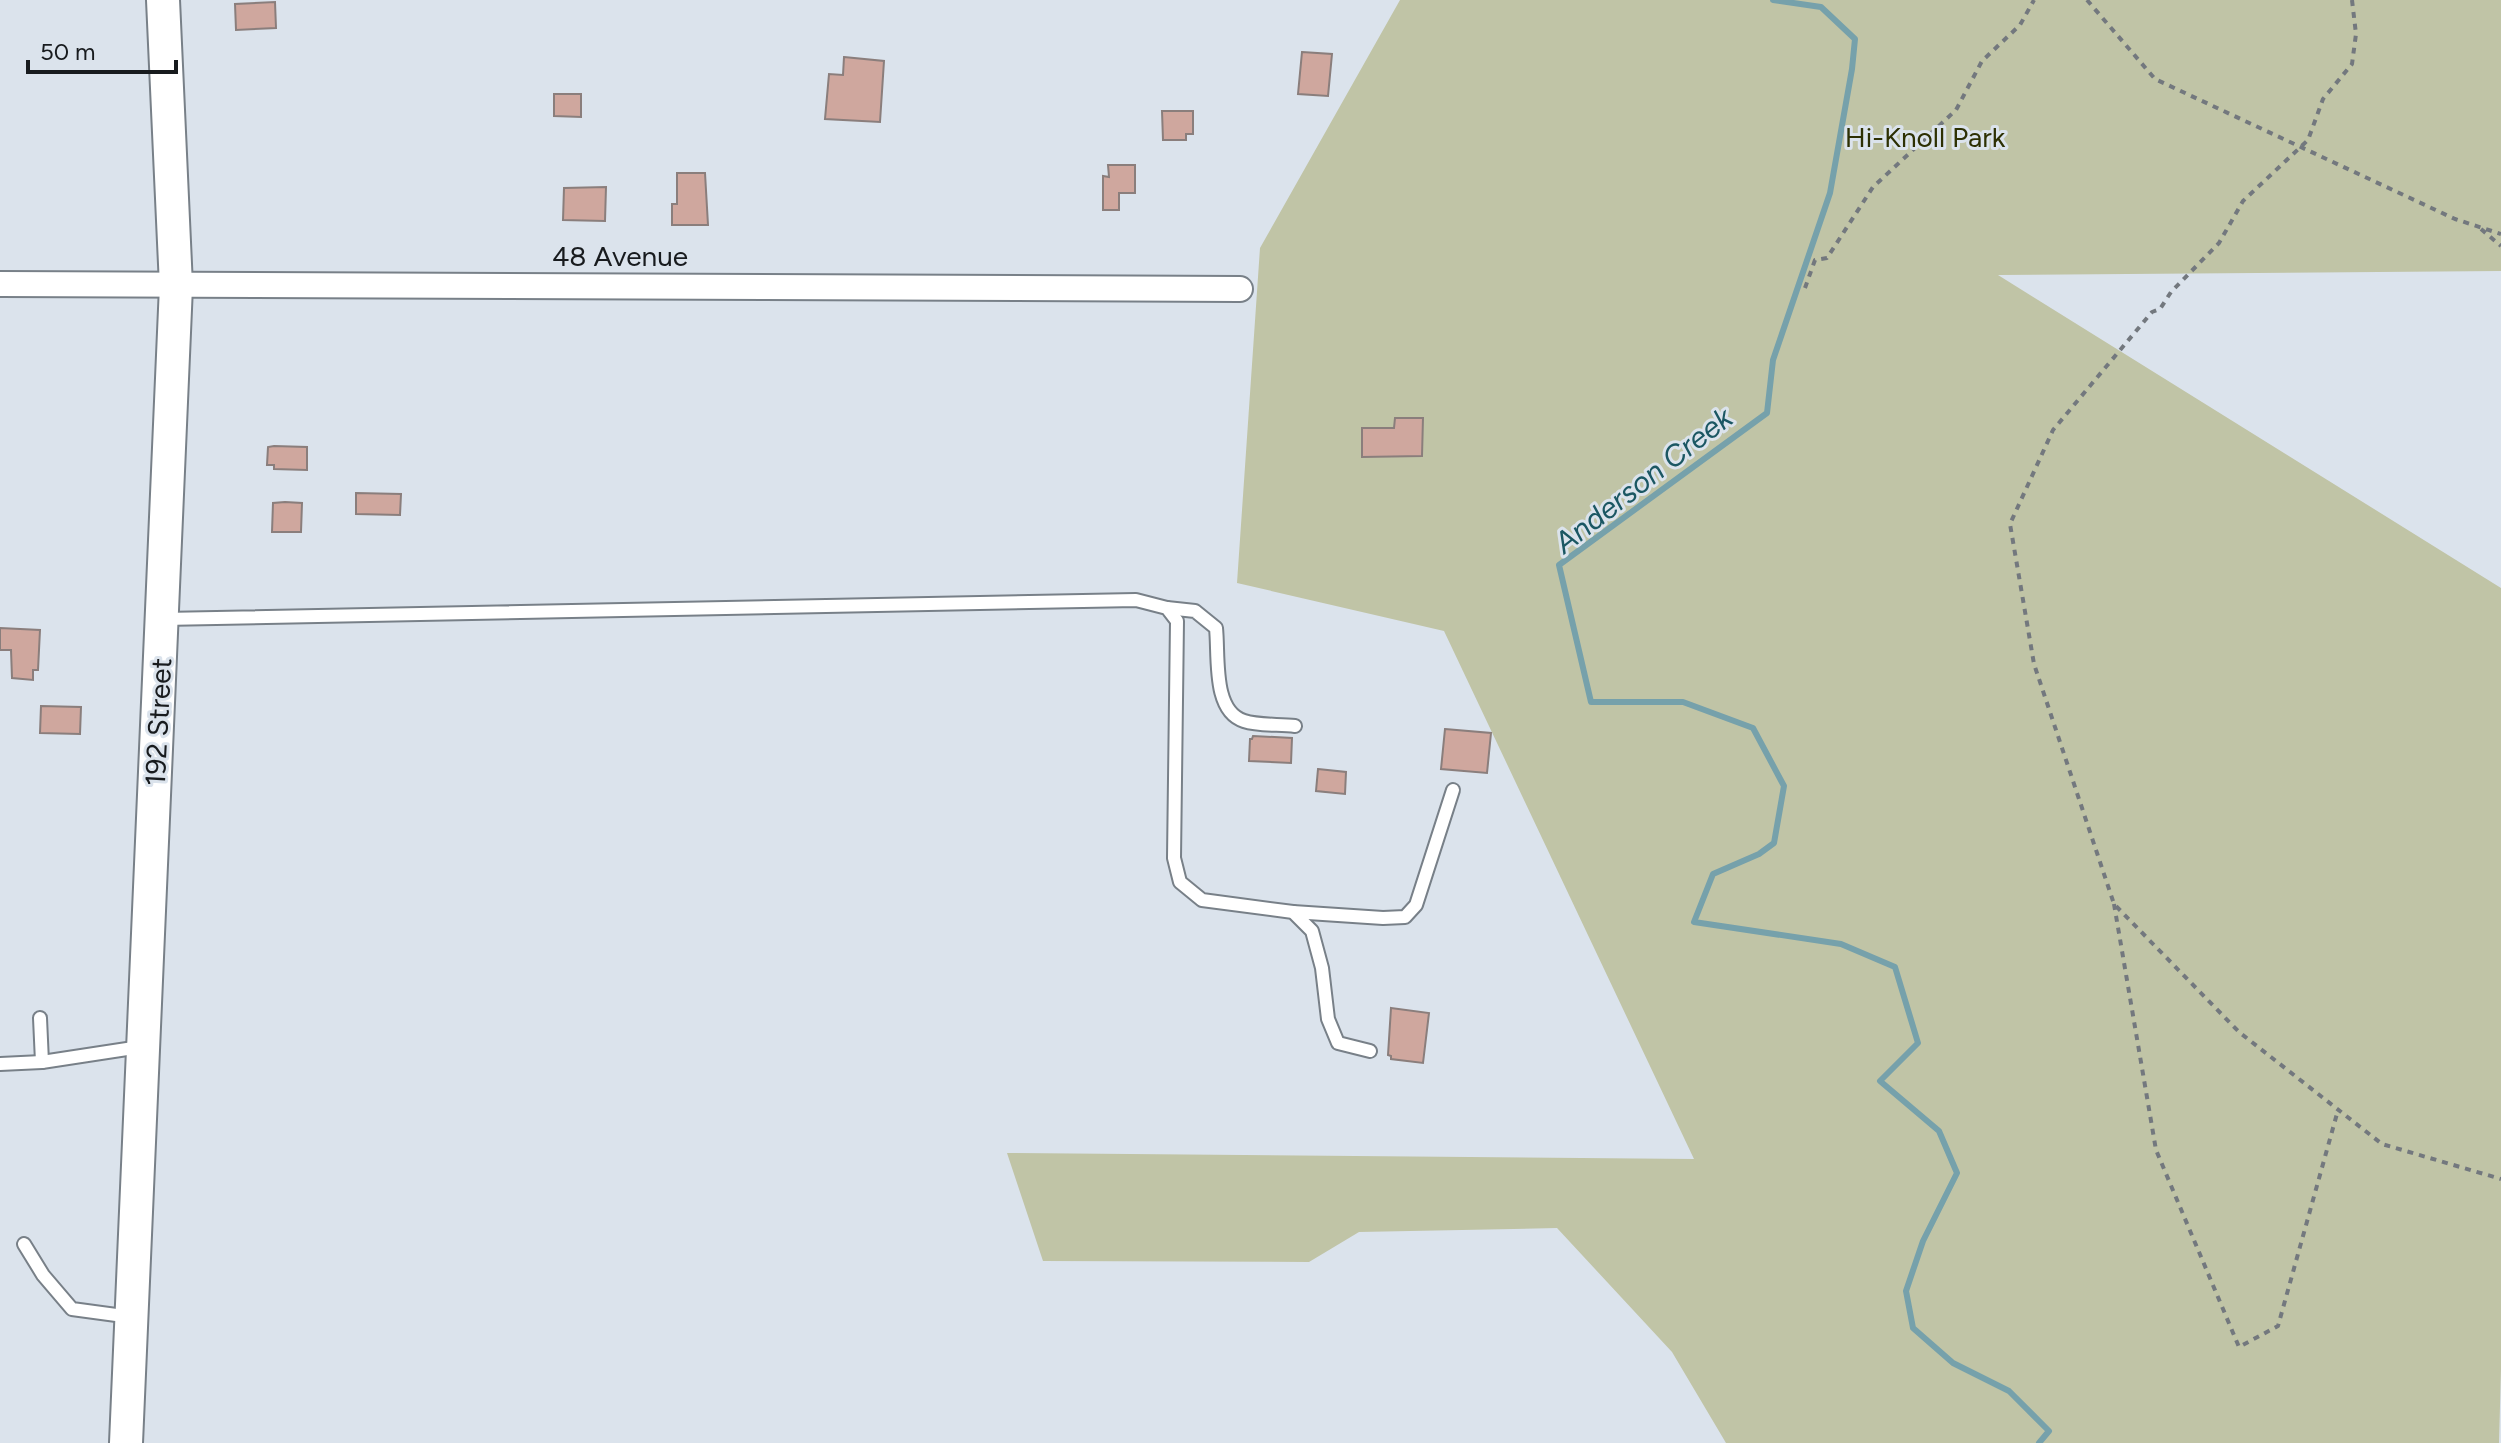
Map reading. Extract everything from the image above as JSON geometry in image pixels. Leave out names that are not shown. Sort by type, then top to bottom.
[{"type":"main road","name":"192 Street","points":[[126,1443],[176,286],[163,0]]},
{"type":"street","name":"48 Avenue","points":[[0,284],[1240,289]]},
{"type":"lane","points":[[163,619],[1136,600],[1195,611],[1216,628],[1221,697],[1228,712],[1244,721],[1295,726]]},
{"type":"lane","points":[[1167,608],[1177,621],[1174,858],[1180,882],[1202,900],[1293,912],[1405,917],[1416,905],[1453,790]]},
{"type":"lane","points":[[1293,912],[1312,931],[1322,968],[1328,1019],[1338,1043],[1370,1051]]},
{"type":"lane","points":[[40,1018],[42,1062]]},
{"type":"lane","points":[[0,1064],[42,1062],[143,1046]]},
{"type":"lane","points":[[24,1244],[43,1275],[72,1309],[132,1317]]},
{"type":"path","points":[[1805,288],[1815,260],[1827,258],[1873,187],[1956,110],[1982,61],[2020,25],[2034,0]]},
{"type":"path","points":[[2087,0],[2155,79],[2455,219],[2501,234]]},
{"type":"path","points":[[2338,1110],[2278,1326],[2239,1347],[2156,1150],[2114,904],[2034,664],[2010,524],[2053,430],[2152,312],[2160,309],[2171,292],[2219,243],[2243,201],[2308,140],[2323,99],[2352,64],[2356,34],[2352,0]]},
{"type":"path","points":[[2477,226],[2501,246]]},
{"type":"path","points":[[2114,904],[2239,1032],[2382,1144],[2501,1179]]},
{"type":"green space","name":"Hi-Knoll Park","points":[[1400,0],[2501,0],[2501,271],[1998,275],[2501,588],[2499,1443],[1726,1443],[1672,1352],[1557,1228],[1359,1232],[1309,1262],[1043,1261],[1007,1153],[1694,1159],[1444,631],[1237,583],[1260,248]]},
{"type":"building","points":[[275,2],[276,28],[236,30],[235,4]]},
{"type":"building","points":[[1302,52],[1332,54],[1328,96],[1298,94]]},
{"type":"building","points":[[844,57],[884,61],[880,122],[825,119],[829,74],[843,75]]},
{"type":"building","points":[[554,94],[581,94],[581,117],[554,116]]},
{"type":"building","points":[[1162,111],[1193,111],[1193,134],[1186,134],[1186,140],[1163,140]]},
{"type":"building","points":[[1108,165],[1135,165],[1135,193],[1119,193],[1119,210],[1103,210],[1103,176],[1109,177]]},
{"type":"building","points":[[677,173],[705,173],[708,225],[672,225],[672,204],[677,204]]},
{"type":"building","points":[[606,187],[605,221],[563,220],[564,188]]},
{"type":"building","points":[[1395,418],[1423,418],[1422,456],[1362,457],[1362,428],[1394,428]]},
{"type":"building","points":[[268,447],[307,447],[307,470],[274,469],[274,465],[267,465]]},
{"type":"building","points":[[356,493],[401,494],[400,515],[356,514]]},
{"type":"building","points":[[273,503],[302,503],[301,532],[272,532]]},
{"type":"building","points":[[0,628],[40,630],[38,670],[33,670],[33,680],[12,678],[11,650],[0,650]]},
{"type":"building","points":[[41,706],[81,707],[80,734],[40,733]]},
{"type":"building","points":[[1445,729],[1491,733],[1487,773],[1441,769]]},
{"type":"building","points":[[1253,736],[1292,738],[1291,763],[1249,761],[1250,739]]},
{"type":"building","points":[[1318,769],[1346,772],[1345,794],[1316,791]]},
{"type":"building","points":[[1391,1008],[1429,1013],[1423,1063],[1391,1059],[1388,1055]]},
{"type":"waterway","name":"Anderson Creek","points":[[1773,0],[1821,7],[1855,39],[1830,193],[1773,360],[1767,413],[1559,565],[1591,702],[1683,702],[1753,728],[1784,786],[1774,843],[1759,854],[1713,874],[1694,922],[1841,944],[1895,967],[1918,1043],[1880,1081],[1939,1131],[1957,1173],[1923,1241],[1906,1291],[1913,1328],[1953,1363],[2009,1391],[2049,1431],[2039,1443]]}]
